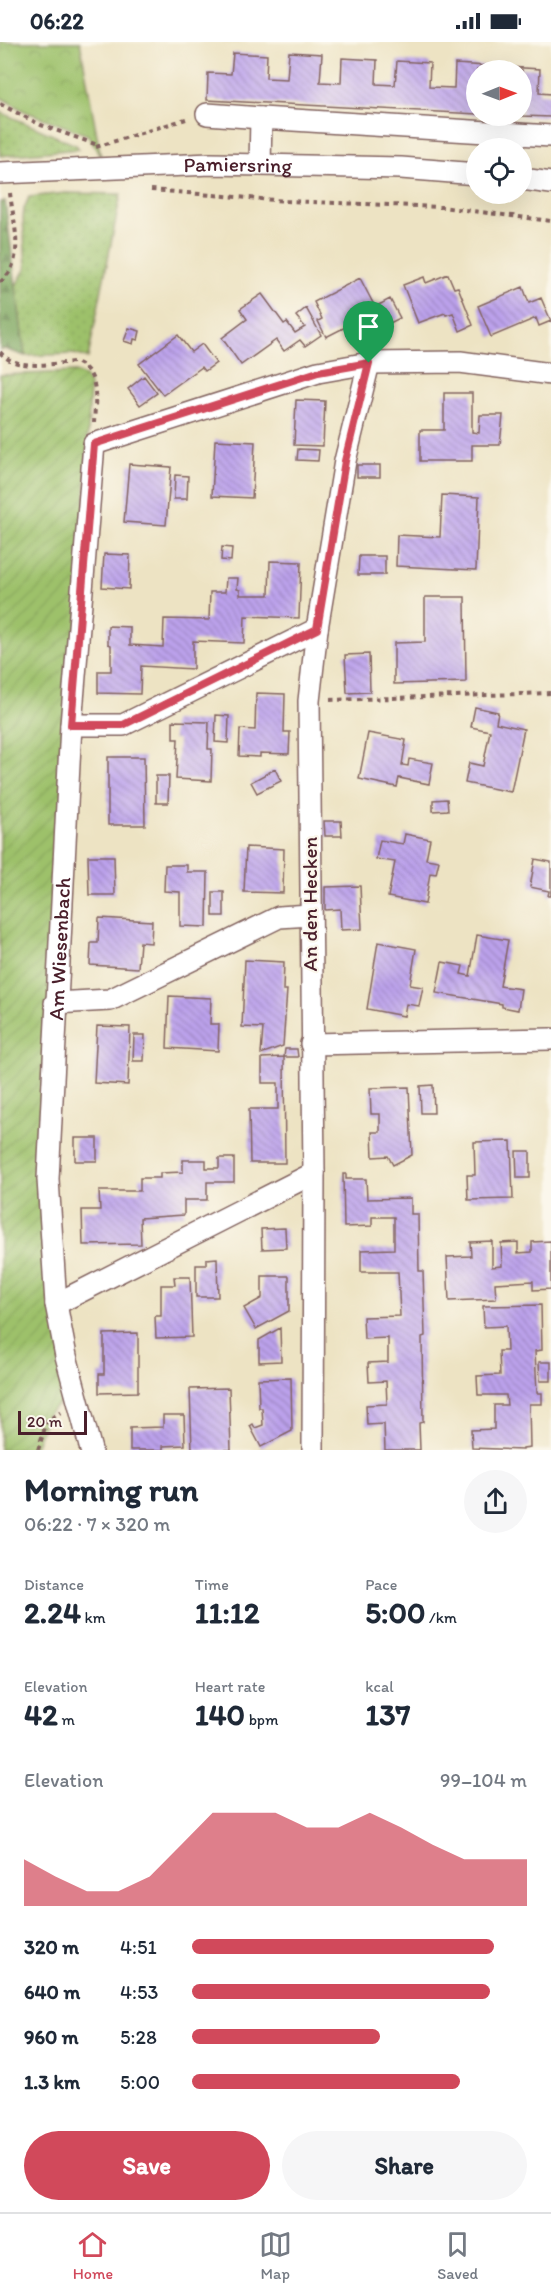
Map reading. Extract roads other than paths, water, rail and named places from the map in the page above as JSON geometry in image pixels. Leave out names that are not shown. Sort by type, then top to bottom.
[{"type":"street","points":[[207,114],[551,136]]},
{"type":"street","points":[[260,165],[261,118]]},
{"type":"street","name":"Pamiersring","points":[[5,181],[211,164],[401,168],[466,173]]},
{"type":"street","points":[[532,180],[551,183]]},
{"type":"street","points":[[369,363],[460,362],[551,374]]},
{"type":"street","name":"Am Wiesenbach","points":[[91,1450],[56,1304],[48,1179],[55,1004],[71,725],[94,444],[318,372],[369,363]]},
{"type":"street","name":"An den Hecken","points":[[313,1450],[314,1173],[309,701],[317,629],[345,461],[369,363]]},
{"type":"street","points":[[71,725],[123,725],[317,629]]},
{"type":"street","points":[[55,1004],[110,1000],[279,917],[310,915]]},
{"type":"street","points":[[311,1044],[551,1039]]},
{"type":"street","points":[[56,1304],[314,1173]]}]
